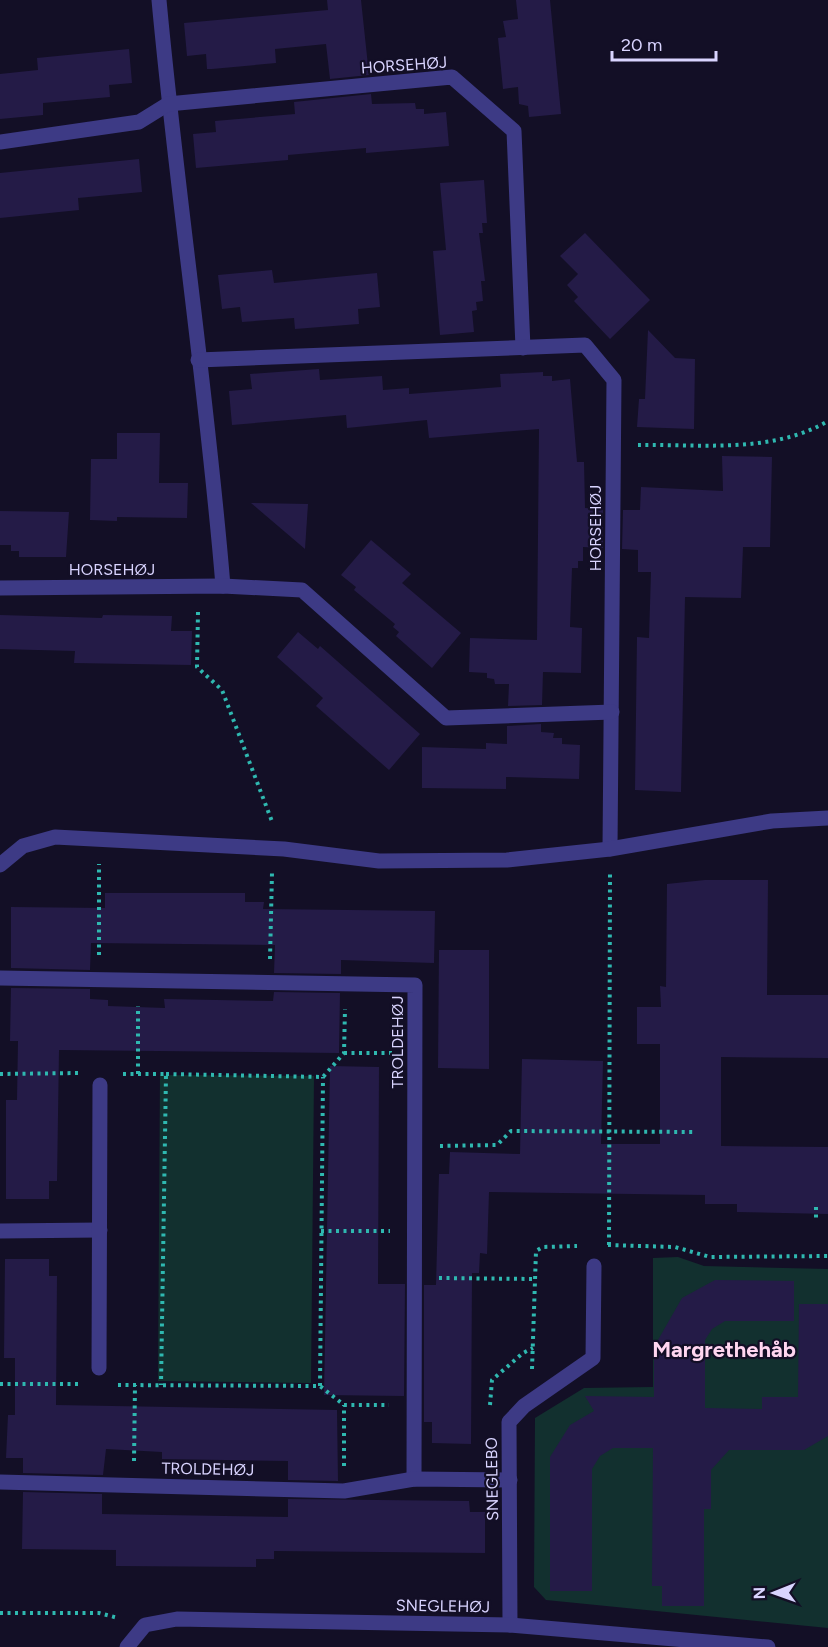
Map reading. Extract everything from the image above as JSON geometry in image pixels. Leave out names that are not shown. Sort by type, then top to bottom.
[{"type":"street","points":[[159,0],[168,104],[198,360],[211,440],[223,586]]},
{"type":"street","name":"HORSEHØJ","points":[[0,142],[139,122],[168,104],[452,77],[514,131],[524,348]]},
{"type":"street","name":"HORSEHØJ","points":[[198,360],[585,345],[614,380],[610,849]]},
{"type":"street","name":"HORSEHØJ","points":[[0,588],[223,586],[302,590],[446,718],[612,712]]},
{"type":"street","points":[[0,865],[22,846],[56,837],[278,849],[391,861],[507,860],[610,849],[772,821],[828,818]]},
{"type":"street","name":"TROLDEHØJ","points":[[0,978],[415,985],[414,1479]]},
{"type":"street","points":[[99,1368],[100,1085]]},
{"type":"street","points":[[0,1231],[100,1230]]},
{"type":"street","name":"SNEGLEBO","points":[[510,1625],[509,1422],[524,1406],[593,1358],[594,1266]]},
{"type":"street","name":"TROLDEHØJ","points":[[0,1482],[344,1491],[414,1479],[510,1480]]},
{"type":"street","name":"SNEGLEHØJ","points":[[145,1625],[177,1618],[510,1625],[768,1647]]},
{"type":"street","points":[[127,1647],[145,1625]]},
{"type":"path","points":[[613,446],[774,442],[809,432],[828,422]]},
{"type":"path","points":[[198,587],[197,667],[222,690],[278,849],[270,983]]},
{"type":"path","points":[[99,980],[100,839]]},
{"type":"path","points":[[609,1245],[610,849]]},
{"type":"path","points":[[138,981],[138,1074]]},
{"type":"path","points":[[320,1386],[323,1077],[344,1053],[345,984]]},
{"type":"path","points":[[344,1053],[415,1053]]},
{"type":"path","points":[[0,1074],[90,1073]]},
{"type":"path","points":[[119,1074],[323,1077]]},
{"type":"path","points":[[161,1385],[166,1074]]},
{"type":"path","points":[[415,1147],[497,1145],[511,1131],[693,1132]]},
{"type":"path","points":[[816,1207],[816,1219]]},
{"type":"path","points":[[321,1231],[415,1231]]},
{"type":"path","points":[[602,1245],[675,1246],[710,1257],[828,1256]]},
{"type":"path","points":[[490,1409],[492,1380],[523,1353],[533,1348],[536,1251],[543,1247],[585,1246]]},
{"type":"path","points":[[415,1278],[534,1279]]},
{"type":"path","points":[[0,1384],[89,1384]]},
{"type":"path","points":[[112,1385],[320,1386],[344,1405],[415,1406]]},
{"type":"path","points":[[134,1485],[135,1385]]},
{"type":"path","points":[[344,1405],[344,1491]]},
{"type":"path","points":[[1,1611],[99,1613],[145,1625]]},
{"type":"green space","points":[[160,1075],[314,1076],[311,1383],[158,1381]]},
{"type":"green space","points":[[678,1257],[704,1266],[828,1269],[828,1628],[546,1600],[534,1587],[535,1418],[584,1388],[653,1387],[653,1258]]},
{"type":"building","points":[[327,0],[361,0],[369,75],[330,79],[326,44],[275,49],[276,63],[212,69],[207,69],[206,54],[187,56],[184,23],[328,10]]},
{"type":"building","points":[[516,0],[550,0],[561,114],[529,117],[528,106],[519,104],[518,87],[503,89],[498,38],[506,37],[503,21],[518,19]]},
{"type":"building","points":[[129,49],[132,83],[109,85],[110,97],[43,103],[43,115],[0,119],[0,74],[38,70],[37,58]]},
{"type":"building","points":[[371,94],[372,104],[415,103],[416,109],[424,109],[424,114],[446,112],[449,146],[366,153],[366,148],[288,155],[288,160],[196,168],[193,134],[216,132],[215,121],[295,114],[294,102]]},
{"type":"building","points":[[139,159],[142,192],[78,198],[79,210],[0,218],[0,173]]},
{"type":"building","points":[[484,180],[487,223],[482,223],[483,233],[479,233],[485,281],[481,281],[483,301],[476,302],[477,310],[472,311],[474,332],[440,335],[433,251],[446,250],[440,183]]},
{"type":"building","points":[[585,233],[650,300],[610,339],[574,301],[578,297],[567,285],[578,274],[560,256]]},
{"type":"building","points":[[272,270],[274,283],[377,273],[380,307],[358,309],[359,324],[295,329],[294,318],[242,322],[240,307],[222,309],[218,275]]},
{"type":"building","points":[[648,330],[675,358],[695,359],[694,429],[637,427],[639,399],[645,399]]},
{"type":"building","points":[[319,369],[320,380],[382,376],[383,390],[409,388],[409,394],[501,387],[500,374],[543,372],[543,376],[552,376],[552,381],[570,379],[577,462],[584,462],[585,508],[603,509],[603,548],[583,547],[583,561],[578,561],[578,568],[572,568],[570,627],[582,628],[581,673],[543,672],[542,705],[508,706],[509,684],[495,684],[494,679],[487,678],[487,673],[469,672],[470,638],[537,640],[539,429],[429,438],[427,420],[347,428],[346,415],[232,425],[229,391],[252,389],[250,374]]},
{"type":"building","points":[[117,433],[160,433],[159,483],[188,483],[187,518],[117,517],[117,521],[90,520],[91,459],[117,459]]},
{"type":"building","points":[[722,456],[772,457],[770,547],[743,547],[741,598],[685,597],[681,792],[635,790],[637,637],[649,638],[651,572],[638,572],[638,550],[622,549],[623,510],[640,510],[641,487],[723,491]]},
{"type":"building","points":[[251,503],[308,504],[305,549]]},
{"type":"building","points":[[0,511],[69,512],[66,557],[19,557],[19,551],[11,551],[11,545],[0,545]]},
{"type":"building","points":[[371,540],[411,574],[402,583],[461,633],[432,668],[396,636],[399,632],[393,627],[395,624],[354,590],[356,587],[341,575]]},
{"type":"building","points":[[0,615],[102,618],[103,615],[172,616],[171,631],[192,631],[191,665],[74,663],[75,651],[0,649]]},
{"type":"building","points":[[298,632],[318,649],[320,646],[420,734],[389,770],[316,706],[323,698],[277,657]]},
{"type":"building","points":[[541,724],[541,732],[554,733],[553,738],[562,738],[562,744],[580,745],[579,779],[506,777],[506,789],[422,788],[422,747],[486,749],[486,743],[507,744],[507,726]]},
{"type":"building","points":[[705,880],[768,880],[767,995],[828,995],[828,1058],[721,1057],[721,1146],[828,1147],[828,1214],[737,1212],[737,1204],[705,1204],[705,1195],[489,1192],[487,1254],[480,1253],[479,1273],[472,1273],[471,1444],[432,1443],[432,1422],[424,1422],[424,1285],[436,1285],[439,1174],[449,1174],[450,1152],[520,1154],[522,1059],[603,1061],[601,1144],[660,1144],[660,1044],[637,1044],[637,1007],[661,1007],[660,986],[666,987],[667,884]]},
{"type":"building","points":[[105,893],[245,893],[245,902],[264,902],[263,909],[435,911],[434,963],[341,960],[341,974],[274,973],[275,945],[91,943],[90,970],[11,968],[11,907],[105,908]]},
{"type":"building","points":[[439,950],[489,950],[489,1069],[438,1068]]},
{"type":"building","points":[[11,988],[90,989],[90,999],[108,1000],[108,1006],[165,1008],[164,999],[273,1001],[274,992],[340,993],[339,1053],[59,1050],[57,1181],[49,1181],[49,1199],[6,1199],[6,1100],[17,1100],[18,1041],[10,1041]]},
{"type":"building","points":[[330,1066],[379,1067],[378,1284],[405,1284],[404,1396],[324,1395]]},
{"type":"building","points":[[5,1259],[49,1259],[49,1276],[57,1276],[56,1405],[337,1410],[338,1481],[288,1480],[288,1461],[162,1459],[162,1452],[106,1449],[103,1475],[23,1473],[23,1458],[6,1458],[8,1415],[15,1415],[15,1358],[4,1358]]},
{"type":"building","points":[[715,1280],[794,1281],[794,1321],[725,1321],[712,1329],[705,1340],[705,1408],[762,1409],[762,1397],[798,1397],[799,1304],[828,1304],[828,1436],[804,1450],[729,1450],[711,1470],[711,1509],[704,1509],[704,1606],[662,1606],[662,1586],[652,1586],[653,1448],[613,1448],[600,1456],[592,1469],[592,1591],[550,1591],[550,1457],[570,1425],[594,1411],[585,1396],[654,1397],[654,1347],[682,1298]]},
{"type":"building","points":[[23,1492],[102,1494],[102,1514],[288,1517],[288,1499],[469,1501],[470,1512],[485,1512],[485,1553],[274,1551],[274,1559],[256,1559],[256,1567],[116,1566],[116,1550],[22,1549]]},
{"type":"district","name":"Margrethehåb","points":[[724,1349]]}]
